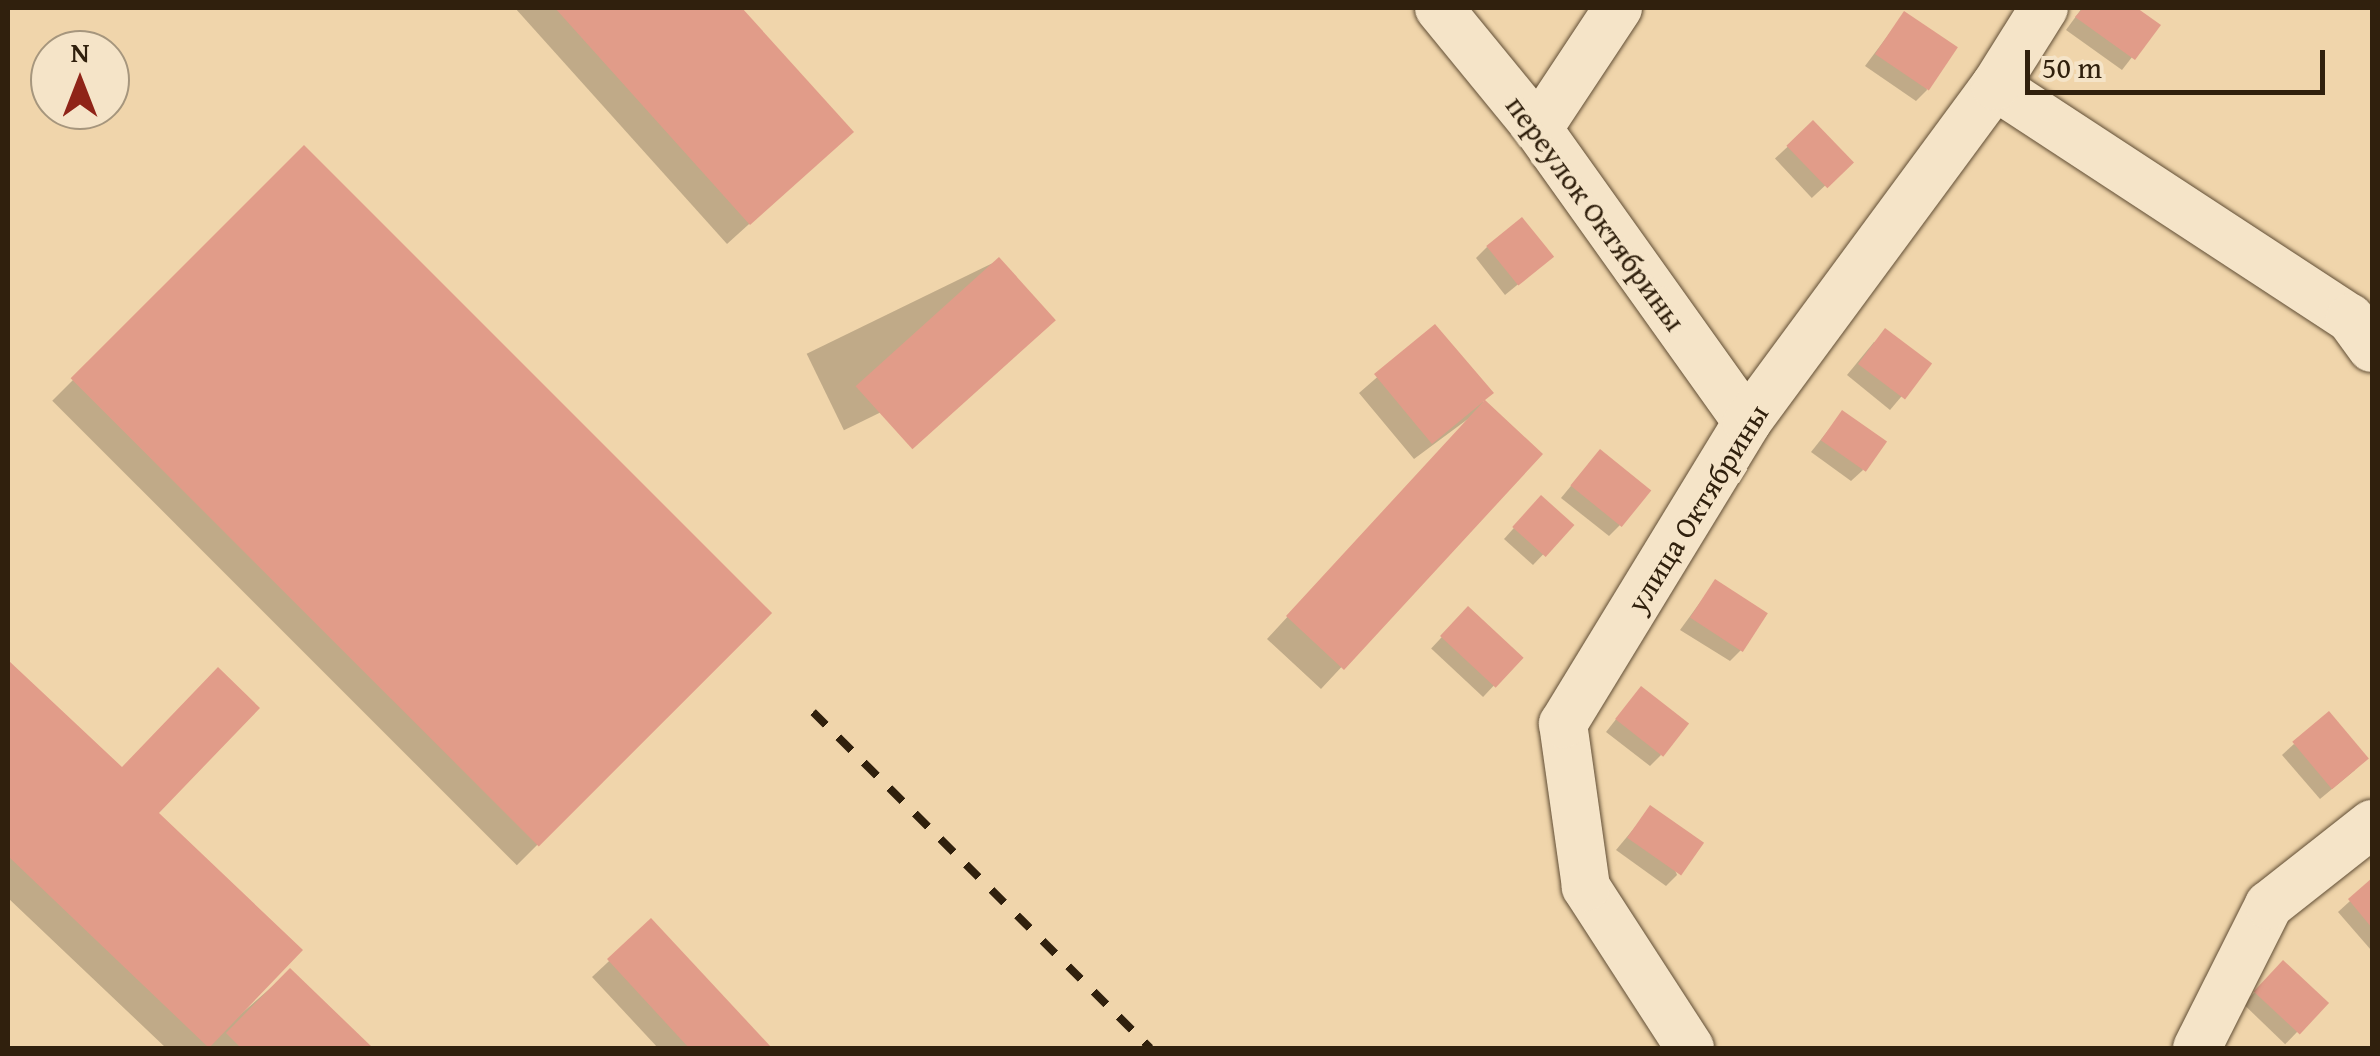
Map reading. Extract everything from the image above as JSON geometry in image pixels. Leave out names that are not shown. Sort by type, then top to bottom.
[{"type":"street","name":"переулок Октябрины","points":[[1439,8],[1538,129],[1747,422]]},
{"type":"street","points":[[1538,129],[1618,8]]},
{"type":"street","name":"улица Октябрины","points":[[1690,1048],[1586,887],[1564,724],[1747,422],[1996,86],[2044,8]]},
{"type":"street","points":[[1996,86],[2365,316]]},
{"type":"street","points":[[2197,1048],[2270,905],[2372,824]]},
{"type":"building","points":[[555,8],[742,8],[854,132],[750,225]]},
{"type":"building","points":[[2083,8],[2137,8],[2161,25],[2135,60],[2075,17]]},
{"type":"building","points":[[1904,11],[1958,47],[1929,90],[1875,54]]},
{"type":"building","points":[[1813,120],[1854,162],[1827,188],[1786,146]]},
{"type":"building","points":[[304,145],[772,613],[539,846],[71,378]]},
{"type":"building","points":[[1522,217],[1554,257],[1518,286],[1486,246]]},
{"type":"building","points":[[999,257],[1056,320],[912,449],[856,386]]},
{"type":"building","points":[[1435,324],[1494,393],[1485,400],[1543,454],[1344,670],[1286,616],[1484,401],[1432,444],[1374,374]]},
{"type":"building","points":[[1885,328],[1932,364],[1905,399],[1858,364]]},
{"type":"building","points":[[1842,410],[1887,442],[1866,472],[1821,440]]},
{"type":"building","points":[[1600,449],[1651,491],[1622,527],[1570,486]]},
{"type":"building","points":[[1541,495],[1574,525],[1546,557],[1512,527]]},
{"type":"building","points":[[1715,579],[1768,613],[1743,652],[1690,618]]},
{"type":"building","points":[[1468,606],[1524,658],[1496,688],[1440,636]]},
{"type":"building","points":[[8,660],[122,767],[218,667],[260,708],[159,813],[303,950],[209,1048],[8,856]]},
{"type":"building","points":[[1641,686],[1689,724],[1663,757],[1615,719]]},
{"type":"building","points":[[2329,711],[2369,758],[2332,789],[2292,742]]},
{"type":"building","points":[[1650,805],[1704,843],[1681,876],[1627,838]]},
{"type":"building","points":[[2372,878],[2372,928],[2348,899]]},
{"type":"building","points":[[651,918],[772,1048],[689,1048],[607,959]]},
{"type":"building","points":[[2283,960],[2329,1003],[2300,1034],[2254,991]]},
{"type":"building","points":[[290,968],[373,1048],[241,1048],[226,1033]]},
{"type":"railway","points":[[813,712],[1150,1048]]}]
